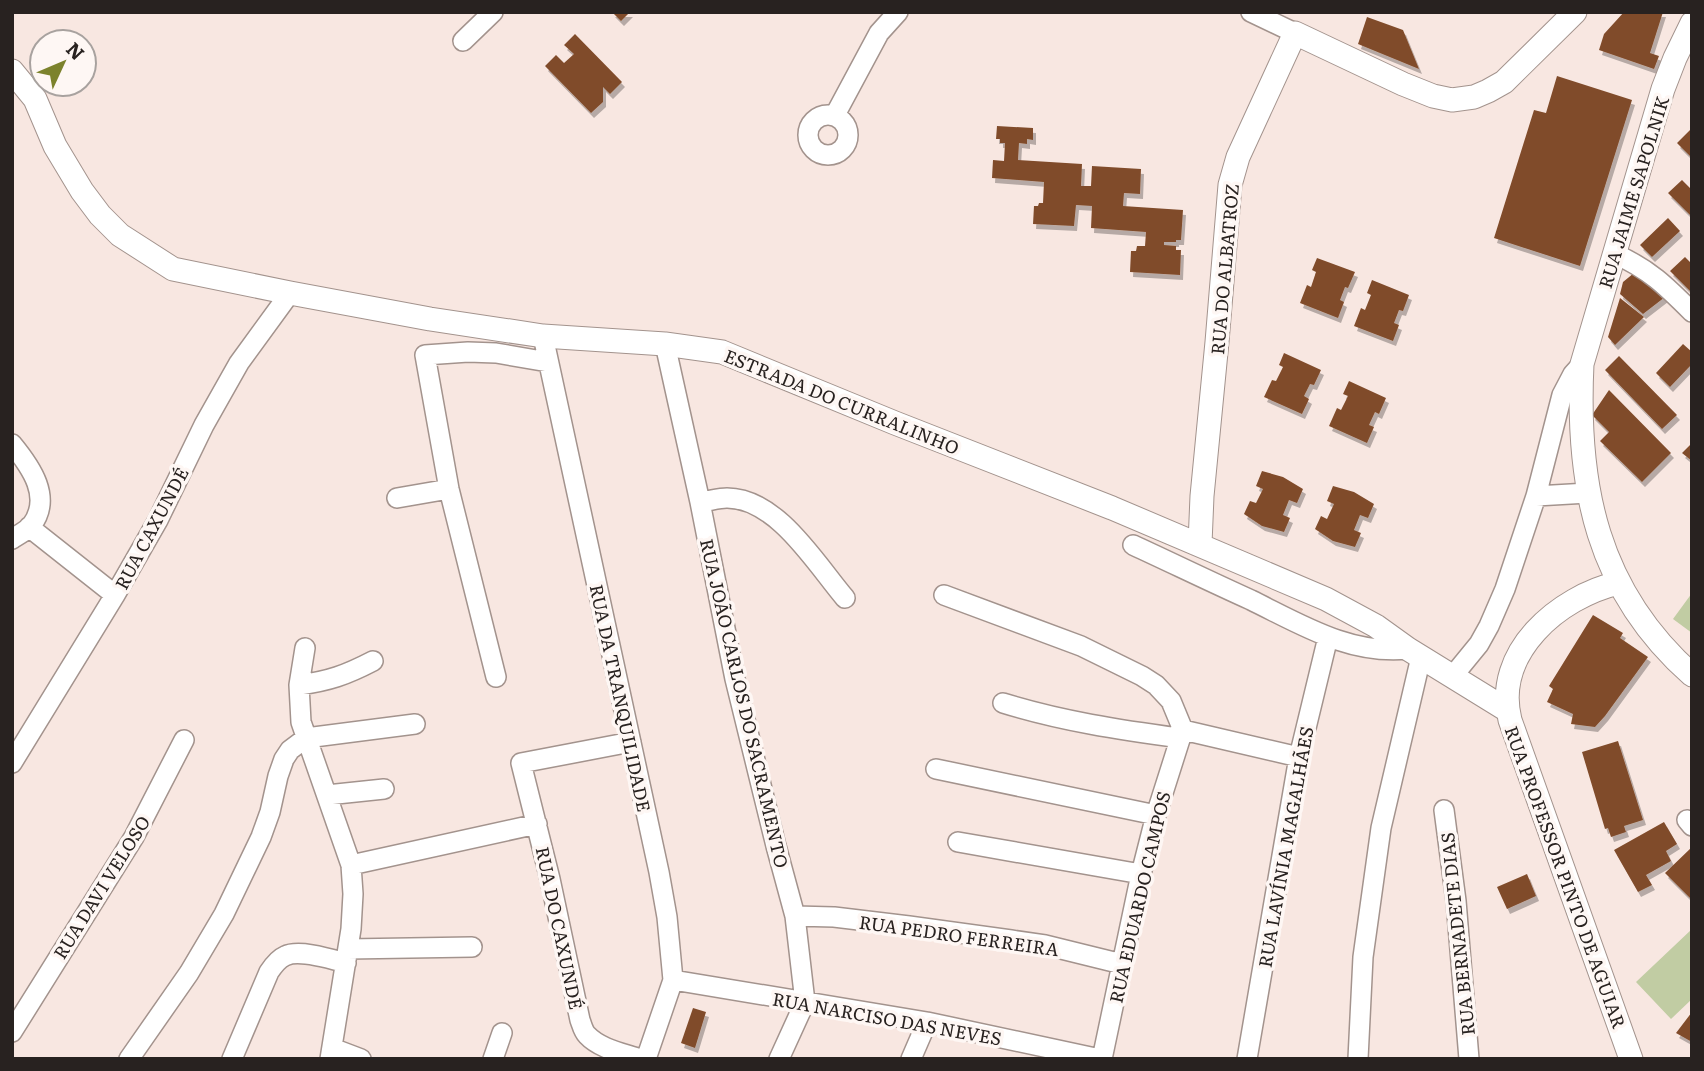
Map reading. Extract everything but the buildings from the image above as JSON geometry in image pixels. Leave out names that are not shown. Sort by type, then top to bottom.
[{"type":"street","points":[[463,41],[493,12]]},
{"type":"street","points":[[835,115],[879,33],[898,12]]},
{"type":"street","points":[[1251,12],[1433,96],[1452,100],[1474,97],[1504,82],[1575,12]]},
{"type":"street","name":"RUA JAIME SAPOLNIK","points":[[1691,29],[1663,89],[1582,364],[1580,417],[1588,493],[1605,551],[1618,583],[1651,633],[1692,675]]},
{"type":"street","name":"RUA DO ALBATROZ","points":[[1200,544],[1230,185],[1238,157],[1295,33]]},
{"type":"street","name":"ESTRADA DO CURRALINHO","points":[[12,71],[35,99],[55,146],[100,215],[120,235],[173,269],[429,319],[543,336],[665,344],[722,352],[1200,544],[1326,598],[1377,626],[1452,677],[1507,710]]},
{"type":"street","points":[[1615,254],[1648,271],[1692,312]]},
{"type":"street","name":"RUA CAXUNDÉ","points":[[12,763],[158,520],[204,425],[233,373],[290,293]]},
{"type":"street","name":"RUA DA TRANQUILIDADE","points":[[543,336],[667,918],[673,980],[646,1059]]},
{"type":"street","name":"RUA JOÃO CARLOS DO SACRAMENTO","points":[[665,344],[735,679],[795,916],[805,1002]]},
{"type":"street","points":[[496,677],[449,489],[425,355],[496,353],[548,362]]},
{"type":"street","name":"RUA JAIME SAPOLNIK","points":[[1452,677],[1479,644],[1489,626],[1514,565],[1536,496],[1562,395],[1573,374],[1582,364]]},
{"type":"street","points":[[12,444],[36,479],[41,496],[39,511],[29,527],[12,539]]},
{"type":"street","points":[[397,498],[449,489]]},
{"type":"street","points":[[1536,496],[1588,493]]},
{"type":"street","points":[[700,502],[728,498],[766,511],[805,547],[845,598]]},
{"type":"street","points":[[29,527],[115,595]]},
{"type":"street","points":[[1133,545],[1328,637],[1372,650],[1415,653],[1381,828],[1363,957],[1358,1059]]},
{"type":"street","name":"RUA PROFESSOR PINTO DE AGUIAR","points":[[1618,583],[1600,587],[1567,605],[1533,633],[1513,668],[1508,684],[1507,710],[1631,1059]]},
{"type":"street","points":[[944,595],[1081,646],[1142,676],[1156,685],[1171,701],[1182,734]]},
{"type":"street","name":"RUA LAVÍNIA MAGALHÃES","points":[[1247,1059],[1299,757],[1328,637]]},
{"type":"street","points":[[305,648],[299,685],[301,722],[351,865],[351,929],[331,1053],[360,1059]]},
{"type":"street","points":[[299,685],[334,679],[373,661]]},
{"type":"street","points":[[1003,703],[1085,724],[1182,734],[1299,757]]},
{"type":"street","points":[[129,1059],[190,973],[224,914],[261,837],[284,759],[290,750],[306,738],[415,724]]},
{"type":"street","name":"RUA EDUARDO CAMPOS","points":[[1101,1059],[1141,874],[1156,815],[1182,734]]},
{"type":"street","name":"RUA DAVI VELOSO","points":[[12,1032],[134,837],[184,740]]},
{"type":"street","name":"RUA DO CAXUNDÉ","points":[[631,742],[521,762],[585,1033],[595,1042],[640,1059]]},
{"type":"street","points":[[936,769],[1156,815]]},
{"type":"street","points":[[327,795],[384,789]]},
{"type":"street","name":"RUA BERNADETE DIAS","points":[[1444,810],[1456,901],[1469,1059]]},
{"type":"street","points":[[351,865],[537,824]]},
{"type":"street","points":[[958,842],[1141,874]]},
{"type":"street","name":"RUA PEDRO FERREIRA","points":[[795,916],[834,918],[999,938],[1122,964]]},
{"type":"street","points":[[232,1059],[269,972],[286,955],[326,957],[472,947]]},
{"type":"street","name":"RUA NARCISO DAS NEVES","points":[[673,980],[927,1022],[1039,1053],[1101,1059]]},
{"type":"street","points":[[779,1059],[805,1002]]},
{"type":"street","points":[[911,1059],[927,1022]]},
{"type":"street","points":[[493,1059],[502,1033]]},
{"type":"green space","points":[[1692,593],[1692,633],[1673,619]]},
{"type":"green space","points":[[1692,929],[1692,999],[1671,1019],[1636,982]]}]
